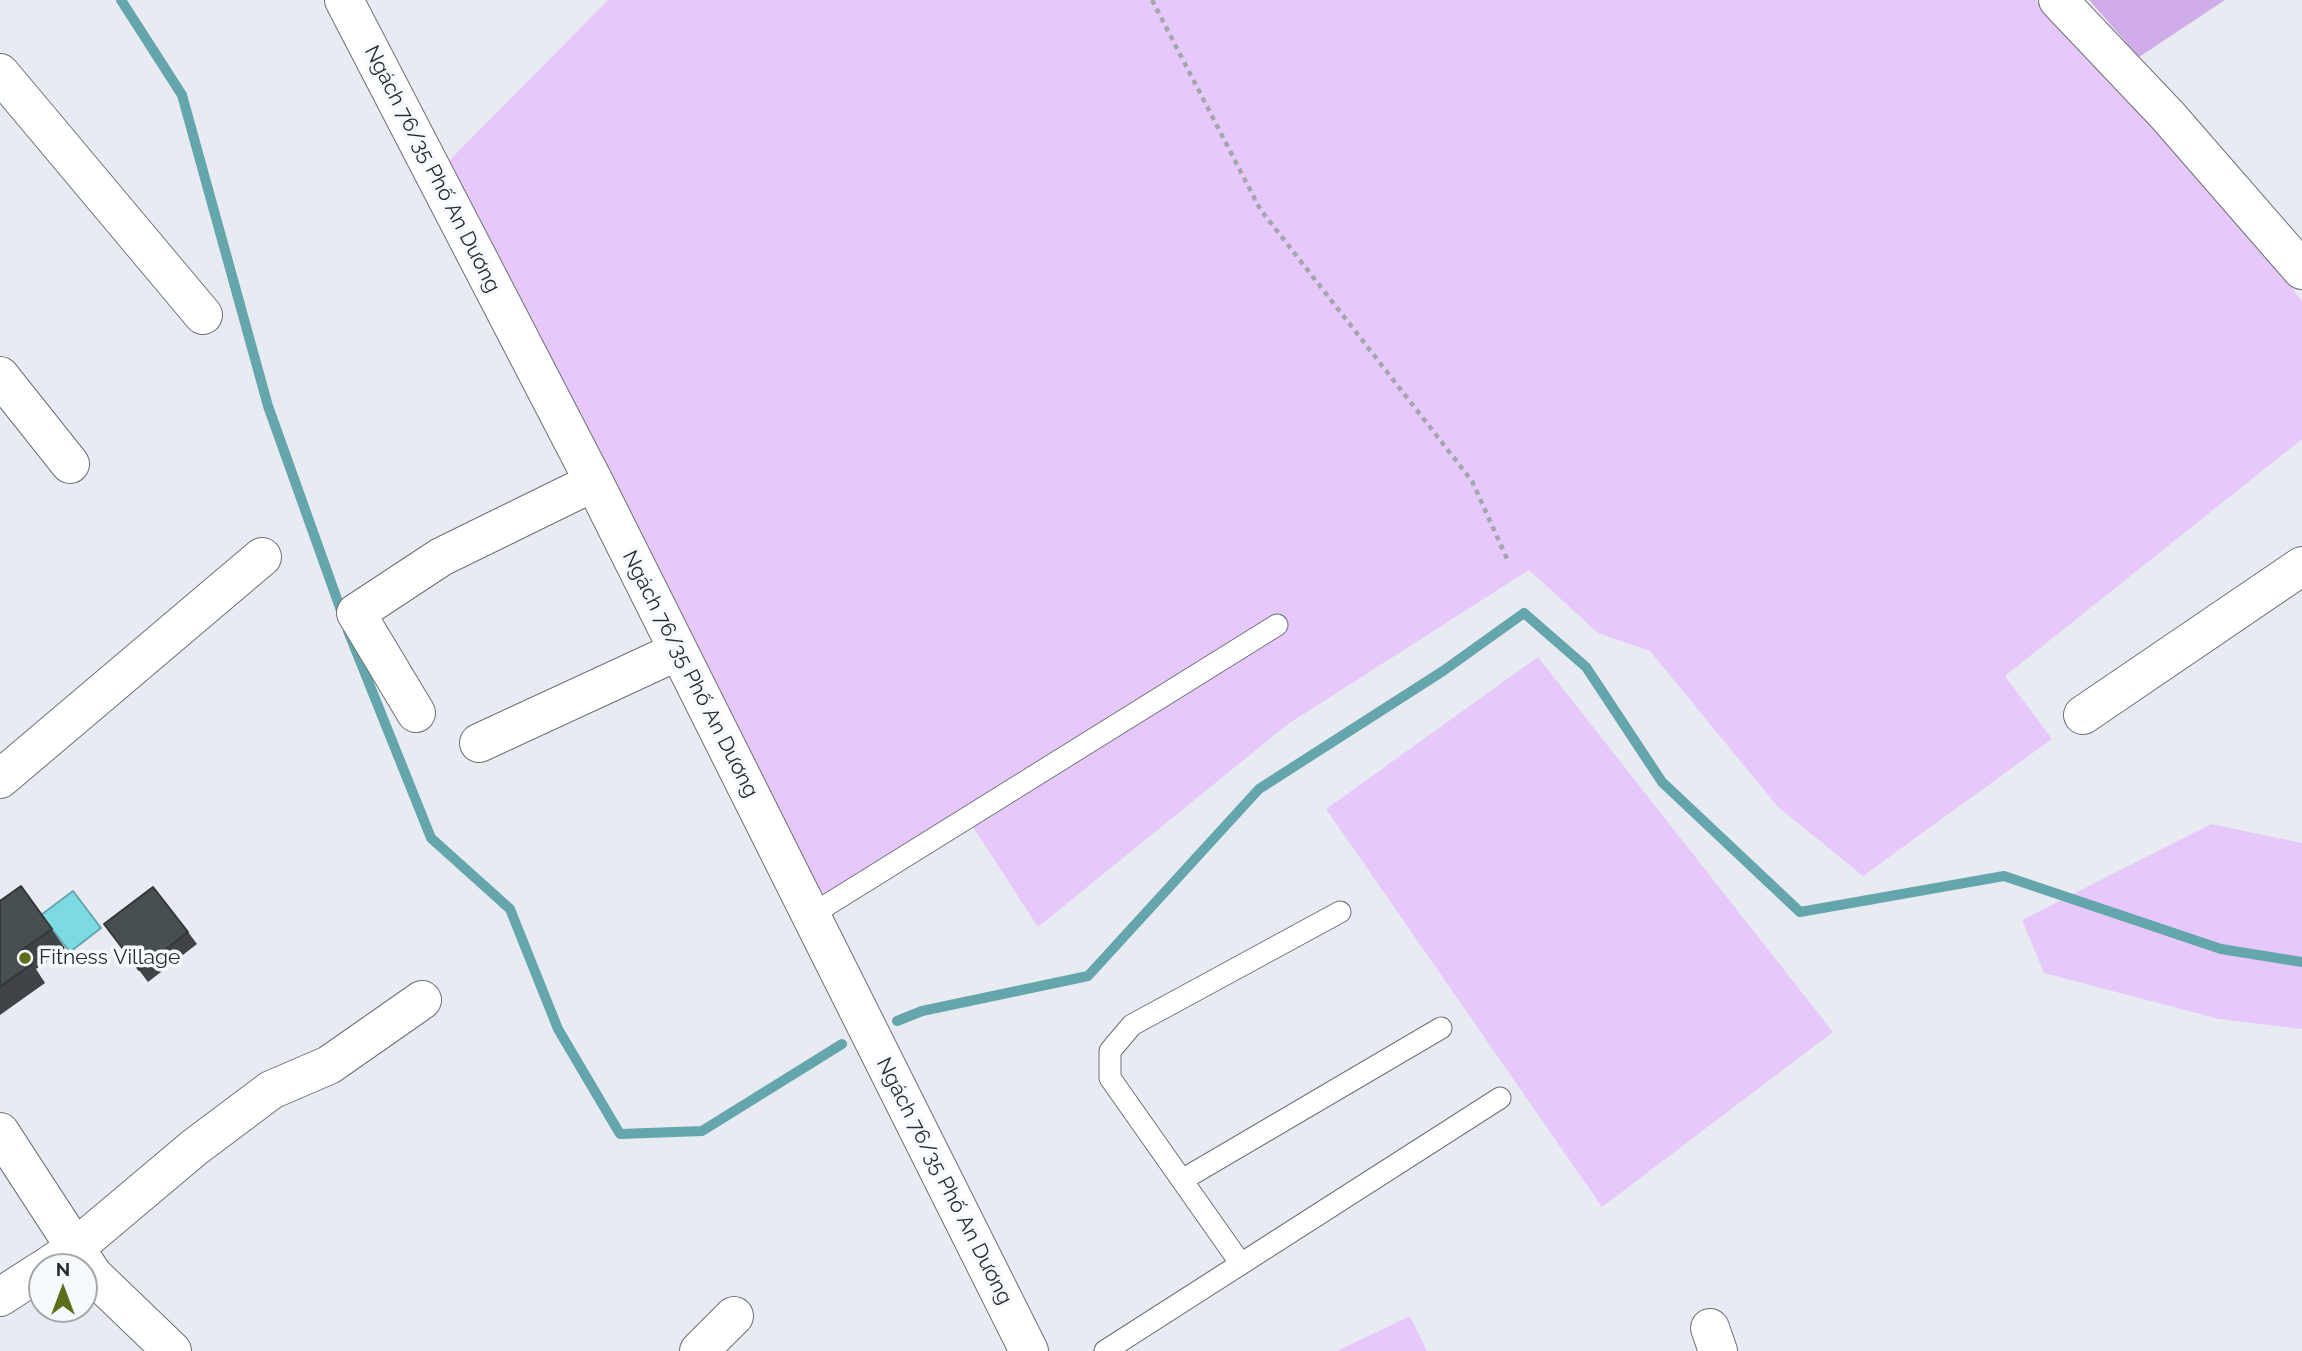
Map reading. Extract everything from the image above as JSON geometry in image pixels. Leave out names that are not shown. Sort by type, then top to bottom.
[{"type":"street","name":"Ngách 76/35 Phố An Dương","points":[[344,0],[594,482],[1029,1351]]},
{"type":"street","points":[[2058,0],[2168,116],[2302,270]]},
{"type":"street","points":[[0,73],[203,315]]},
{"type":"street","points":[[4,391],[70,464]]},
{"type":"street","points":[[416,713],[356,613],[441,557],[594,482]]},
{"type":"street","points":[[0,779],[262,557]]},
{"type":"street","points":[[2083,715],[2302,566]]},
{"type":"street","points":[[478,743],[678,651]]},
{"type":"street","points":[[67,1253],[195,1147],[271,1090],[329,1065],[422,1000]]},
{"type":"street","points":[[0,1132],[59,1253]]},
{"type":"street","points":[[0,1297],[28,1279]]},
{"type":"street","points":[[98,1280],[172,1351]]},
{"type":"street","points":[[699,1351],[734,1316]]},
{"type":"lane","points":[[811,915],[1277,625]]},
{"type":"lane","points":[[1241,1264],[1110,1078],[1110,1051],[1132,1025],[1340,912]]},
{"type":"lane","points":[[1182,1180],[1441,1028]]},
{"type":"lane","points":[[1105,1351],[1500,1097]]},
{"type":"path","points":[[1152,0],[1260,209],[1472,481],[1509,563]]},
{"type":"shaded area","points":[[608,0],[2036,0],[2271,257],[2302,302],[2302,439],[2005,676],[2052,739],[1863,876],[1778,807],[1650,651],[1598,633],[1529,570],[1288,724],[1038,927],[967,818],[811,915],[435,175]]},
{"type":"shaded area","points":[[2089,0],[2225,0],[2139,57]]},
{"type":"shaded area","points":[[1538,657],[1833,1032],[1602,1207],[1326,809]]},
{"type":"shaded area","points":[[2211,824],[2302,843],[2302,1029],[2219,1019],[2044,973],[2022,920]]},
{"type":"shaded area","points":[[1410,1316],[1427,1351],[1337,1351]]},
{"type":"water","points":[[73,891],[101,928],[70,952],[41,915]]},
{"type":"building","points":[[21,886],[52,929],[22,950],[32,964],[0,987],[0,901]]},
{"type":"building","points":[[153,887],[188,932],[139,970],[104,924]]},
{"type":"waterway","points":[[121,0],[182,95],[268,406],[343,616]]},
{"type":"waterway","points":[[897,1021],[922,1011],[1088,976],[1259,789],[1443,671],[1524,613],[1586,667],[1662,782],[1800,912],[2004,876],[2221,949],[2302,962]]},
{"type":"waterway","points":[[348,631],[431,838],[510,909],[558,1029],[620,1134],[702,1131],[842,1044]]},
{"type":"place","name":"Fitness Village","points":[[25,958]]}]
